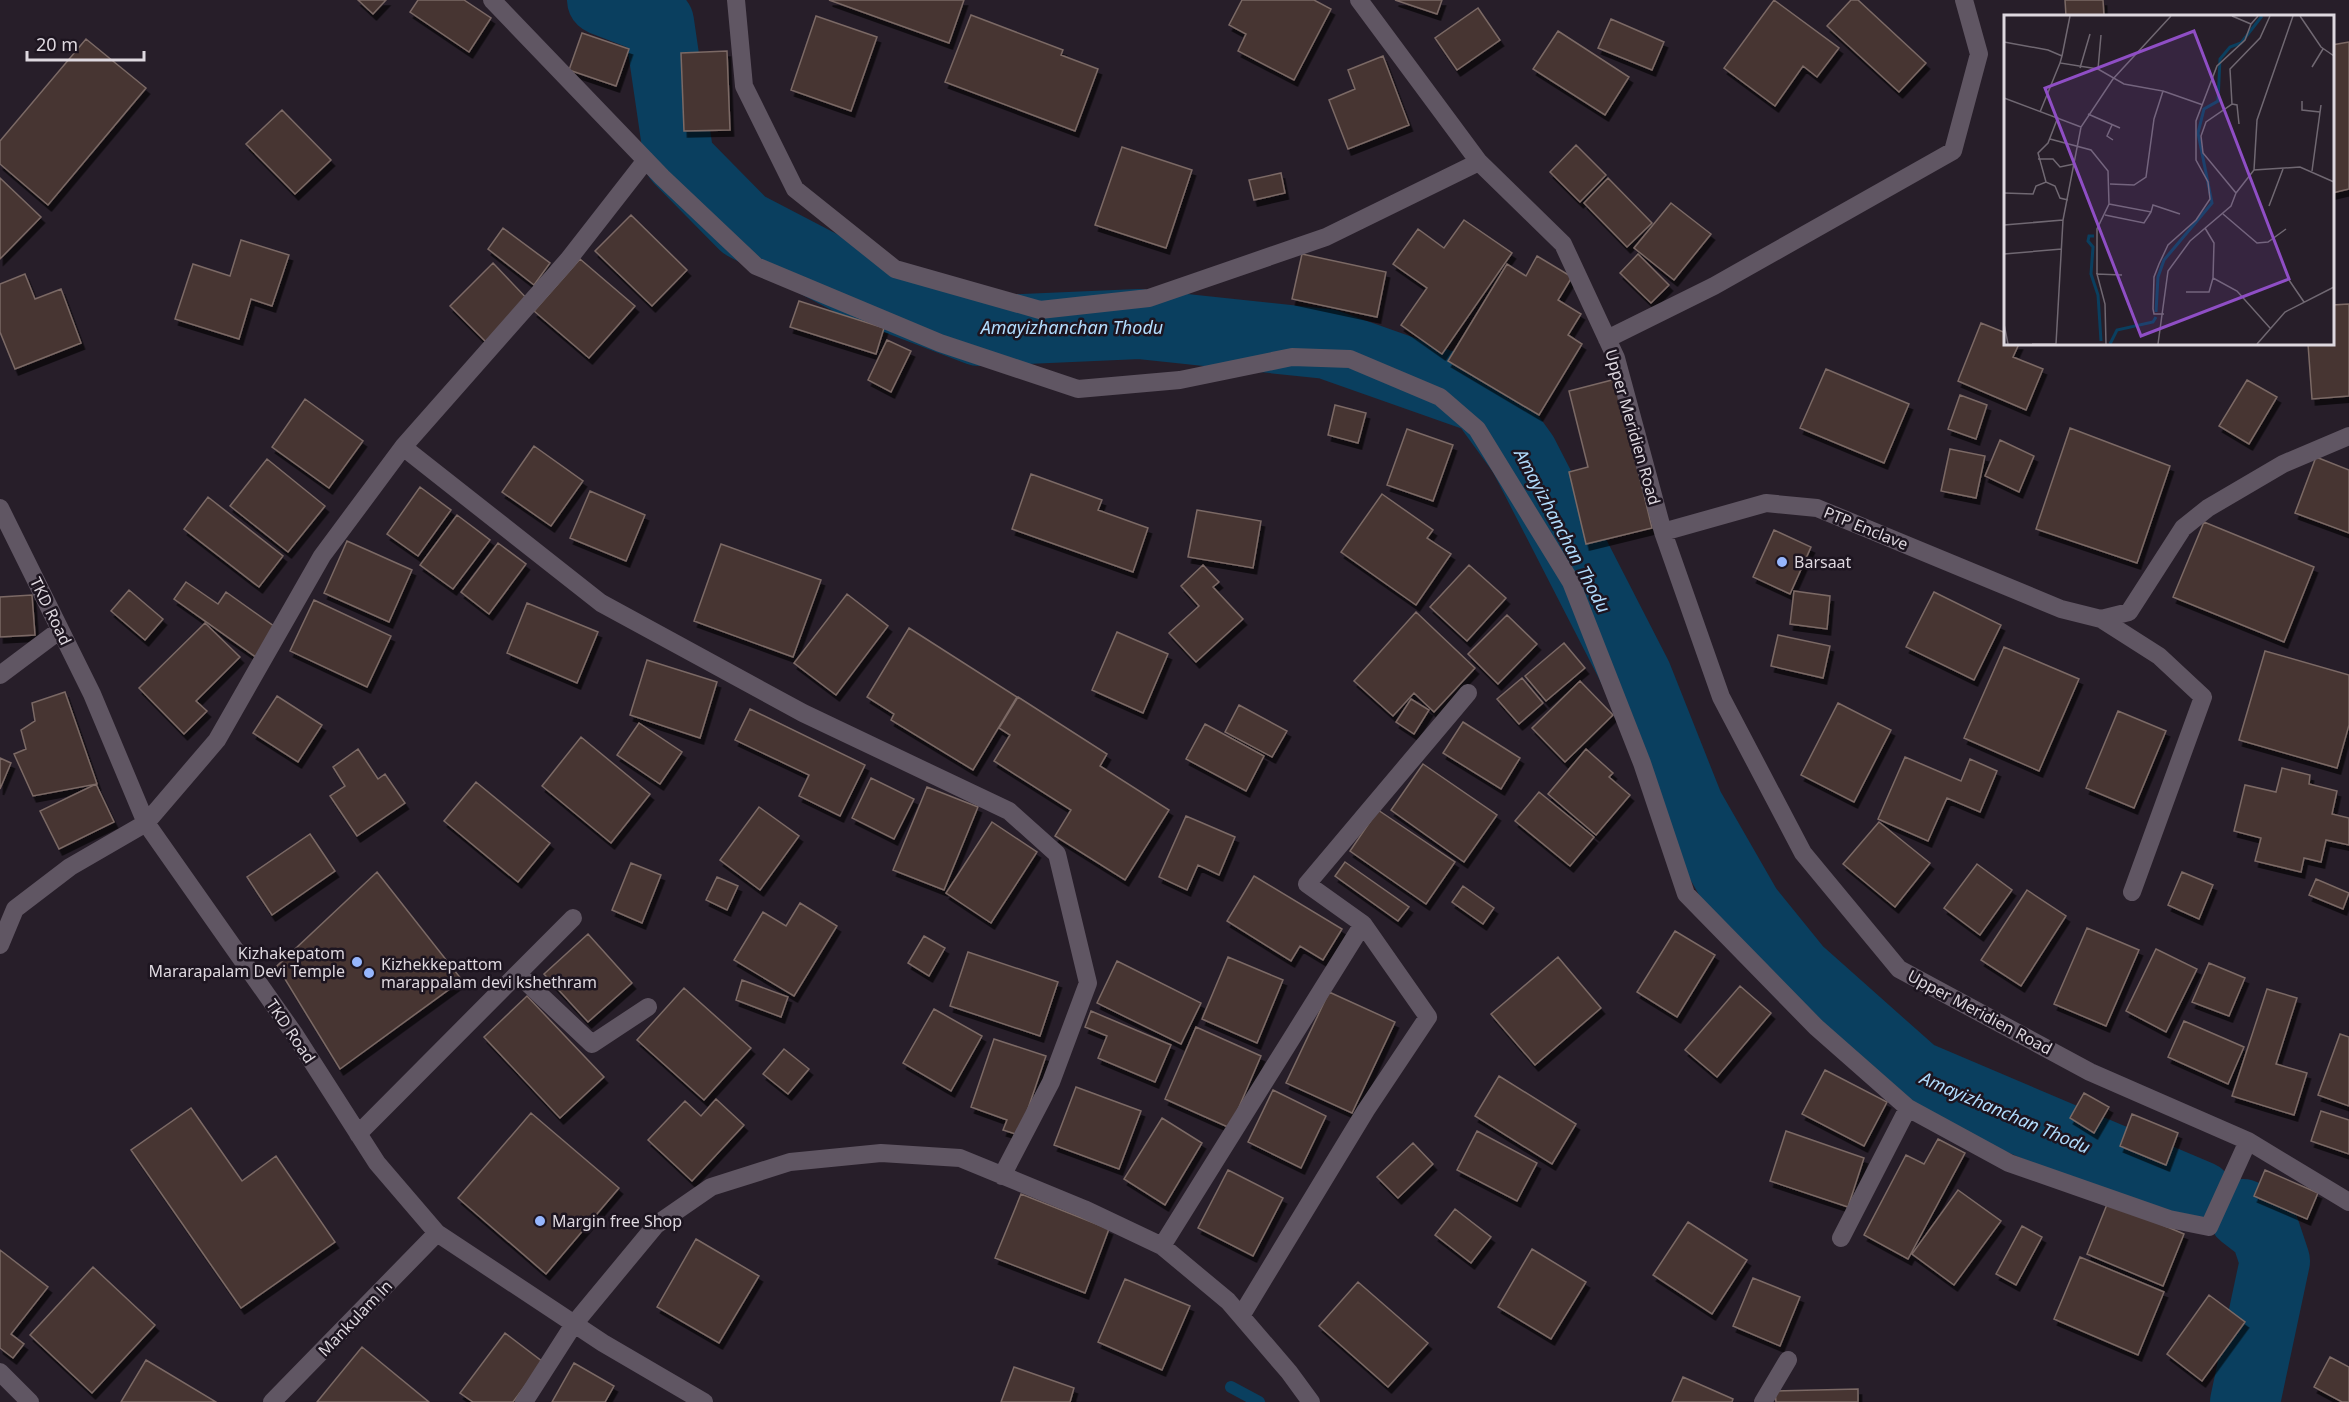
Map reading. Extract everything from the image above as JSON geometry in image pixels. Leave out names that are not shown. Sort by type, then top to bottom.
[{"type":"street","points":[[492,0],[646,160],[756,266],[940,343],[1078,389],[1180,380],[1292,357],[1350,359],[1440,397],[1477,429],[1571,582],[1642,763],[1686,894],[1816,1027],[1908,1108],[2009,1162],[2169,1219],[2210,1227],[2248,1142]]},
{"type":"street","points":[[736,0],[744,86],[795,189],[895,269],[1040,310],[1149,298],[1326,237],[1479,162]]},
{"type":"street","name":"Upper Meridien Road","points":[[1359,0],[1479,162],[1563,244],[1616,358],[1663,532],[1721,697],[1803,853],[1899,969],[2091,1072],[2248,1142],[2349,1202]]},
{"type":"street","points":[[1607,339],[1714,286],[1953,151],[1979,54],[1964,0]]},
{"type":"street","points":[[0,945],[7,905],[146,823],[217,740],[322,556],[403,447],[568,260],[646,160]]},
{"type":"street","points":[[2101,619],[2129,612],[2183,528],[2208,508],[2283,464],[2349,435]]},
{"type":"street","points":[[403,447],[601,603],[803,713],[1009,811],[1057,854],[1088,983],[1051,1082],[1002,1176]]},
{"type":"street","name":"PTP Enclave","points":[[1663,532],[1766,503],[1817,508],[2061,609],[2101,619]]},
{"type":"street","name":"TKD Road","points":[[0,508],[92,694],[146,823],[295,1035],[377,1164],[437,1233],[574,1324],[704,1402]]},
{"type":"street","points":[[2101,619],[2159,656],[2203,697],[2132,892]]},
{"type":"street","points":[[0,675],[60,630]]},
{"type":"street","points":[[1241,1316],[1366,1110],[1428,1017],[1363,924],[1307,884],[1468,693]]},
{"type":"street","points":[[358,1134],[573,918]]},
{"type":"street","points":[[1162,1246],[1363,924]]},
{"type":"street","points":[[518,974],[592,1044],[648,1007]]},
{"type":"street","points":[[1841,1238],[1908,1108]]},
{"type":"street","points":[[524,1402],[574,1324],[656,1225],[711,1187],[790,1162],[882,1153],[960,1158],[1084,1209],[1162,1246],[1228,1301],[1289,1372],[1311,1402]]},
{"type":"street","name":"Mankulam ln","points":[[281,1399],[437,1233]]},
{"type":"street","points":[[1763,1402],[1788,1360]]},
{"type":"street","points":[[0,1372],[30,1402]]},
{"type":"building","points":[[358,0],[386,0],[373,14]]},
{"type":"building","points":[[418,0],[464,0],[491,18],[469,52],[410,12]]},
{"type":"building","points":[[829,0],[964,0],[949,43]]},
{"type":"building","points":[[1242,0],[1314,0],[1331,9],[1294,80],[1238,51],[1246,34],[1229,25]]},
{"type":"building","points":[[1395,0],[1442,0],[1437,14]]},
{"type":"building","points":[[1774,0],[1839,48],[1817,77],[1803,66],[1775,106],[1724,68]]},
{"type":"building","points":[[1851,0],[1858,0],[1926,63],[1899,92],[1827,26]]},
{"type":"building","points":[[2065,0],[2103,0],[2104,15],[2066,15]]},
{"type":"building","points":[[1478,8],[1500,40],[1457,70],[1435,38]]},
{"type":"building","points":[[971,15],[1063,50],[1061,55],[1098,69],[1075,131],[945,82]]},
{"type":"building","points":[[816,16],[877,37],[851,111],[791,90]]},
{"type":"building","points":[[1611,19],[1664,42],[1652,70],[1598,48]]},
{"type":"building","points":[[1558,31],[1629,77],[1605,115],[1533,69]]},
{"type":"building","points":[[582,33],[629,49],[616,86],[569,70]]},
{"type":"building","points":[[86,39],[146,88],[48,205],[0,164],[0,141]]},
{"type":"building","points":[[2349,42],[2349,189],[2334,193],[2334,45]]},
{"type":"building","points":[[727,51],[730,130],[684,131],[681,53]]},
{"type":"building","points":[[1383,56],[1409,125],[1348,149],[1329,100],[1355,89],[1348,70]]},
{"type":"building","points":[[282,110],[331,160],[295,194],[246,144]]},
{"type":"building","points":[[1576,145],[1606,175],[1580,202],[1550,172]]},
{"type":"building","points":[[1122,147],[1192,170],[1166,248],[1095,225]]},
{"type":"building","points":[[1281,173],[1285,193],[1254,200],[1249,180]]},
{"type":"building","points":[[0,178],[41,217],[0,259]]},
{"type":"building","points":[[1608,178],[1652,223],[1627,247],[1584,203]]},
{"type":"building","points":[[1671,203],[1711,234],[1674,280],[1634,248]]},
{"type":"building","points":[[631,215],[687,270],[652,306],[595,251]]},
{"type":"building","points":[[1464,220],[1512,253],[1442,354],[1401,325],[1427,288],[1393,264],[1418,229],[1444,248]]},
{"type":"building","points":[[503,228],[550,263],[534,285],[488,249]]},
{"type":"building","points":[[241,240],[289,255],[272,306],[251,299],[239,339],[175,319],[193,264],[230,276]]},
{"type":"building","points":[[1302,254],[1386,272],[1377,317],[1292,299]]},
{"type":"building","points":[[1638,254],[1669,285],[1651,303],[1620,273]]},
{"type":"building","points":[[1537,256],[1572,277],[1558,300],[1581,314],[1568,335],[1582,344],[1539,415],[1448,361],[1507,264],[1526,276]]},
{"type":"building","points":[[580,259],[635,306],[589,358],[534,311]]},
{"type":"building","points":[[493,263],[531,303],[488,344],[450,306]]},
{"type":"building","points":[[25,274],[35,299],[61,289],[81,343],[15,369],[0,332],[0,284]]},
{"type":"building","points":[[799,301],[884,328],[876,354],[790,327]]},
{"type":"building","points":[[2349,304],[2349,396],[2312,399],[2308,345],[2334,345],[2334,305]]},
{"type":"building","points":[[1981,323],[2004,332],[2004,345],[2019,345],[2013,357],[2043,369],[2026,410],[1958,381]]},
{"type":"building","points":[[887,340],[911,351],[891,392],[868,380]]},
{"type":"building","points":[[1826,369],[1909,404],[1884,463],[1800,428]]},
{"type":"building","points":[[1616,379],[1652,528],[1586,544],[1569,472],[1588,467],[1569,391]]},
{"type":"building","points":[[2247,380],[2277,397],[2249,444],[2219,426]]},
{"type":"building","points":[[1960,395],[1987,405],[1976,439],[1948,429]]},
{"type":"building","points":[[305,399],[363,441],[329,488],[272,447]]},
{"type":"building","points":[[1335,405],[1366,413],[1358,443],[1328,435]]},
{"type":"building","points":[[2070,428],[2170,466],[2137,563],[2036,529]]},
{"type":"building","points":[[1407,429],[1453,445],[1433,501],[1387,485]]},
{"type":"building","points":[[2000,440],[2034,456],[2019,492],[1985,476]]},
{"type":"building","points":[[534,446],[583,481],[551,526],[502,492]]},
{"type":"building","points":[[1950,449],[1985,456],[1976,498],[1941,491]]},
{"type":"building","points":[[2316,457],[2349,470],[2349,533],[2295,513]]},
{"type":"building","points":[[267,459],[325,506],[288,552],[230,506]]},
{"type":"building","points":[[1031,474],[1102,500],[1098,510],[1148,528],[1133,572],[1012,529]]},
{"type":"building","points":[[420,487],[451,510],[418,556],[387,534]]},
{"type":"building","points":[[590,491],[645,515],[626,561],[570,538]]},
{"type":"building","points":[[1382,494],[1433,530],[1427,538],[1451,554],[1416,605],[1341,552]]},
{"type":"building","points":[[208,497],[283,556],[259,587],[184,529]]},
{"type":"building","points":[[1197,510],[1261,521],[1253,568],[1188,557]]},
{"type":"building","points":[[457,515],[490,540],[453,589],[420,565]]},
{"type":"building","points":[[2204,522],[2314,567],[2284,642],[2173,597]]},
{"type":"building","name":"Barsaat","points":[[1774,530],[1811,547],[1790,594],[1753,577]]},
{"type":"building","points":[[347,541],[412,570],[389,622],[324,593]]},
{"type":"building","points":[[498,543],[526,564],[489,614],[461,592]]},
{"type":"building","points":[[721,544],[821,580],[793,657],[694,621]]},
{"type":"building","points":[[1203,565],[1219,582],[1213,587],[1243,619],[1196,662],[1169,633],[1199,606],[1181,586]]},
{"type":"building","points":[[1469,565],[1506,598],[1467,641],[1430,607]]},
{"type":"building","points":[[186,582],[218,604],[226,592],[278,629],[257,658],[174,599]]},
{"type":"building","points":[[129,590],[163,619],[145,640],[111,611]]},
{"type":"building","points":[[1794,591],[1830,596],[1827,629],[1790,624]]},
{"type":"building","points":[[1934,592],[2001,625],[1974,680],[1906,647]]},
{"type":"building","points":[[847,594],[888,626],[836,695],[794,663]]},
{"type":"building","points":[[32,595],[35,635],[0,637],[0,597]]},
{"type":"building","points":[[314,600],[391,636],[367,687],[290,651]]},
{"type":"building","points":[[527,603],[598,632],[577,683],[507,653]]},
{"type":"building","points":[[1416,612],[1475,668],[1434,712],[1414,693],[1393,716],[1354,681]]},
{"type":"building","points":[[1507,615],[1537,644],[1498,684],[1468,654]]},
{"type":"building","points":[[205,623],[240,657],[196,701],[207,711],[184,734],[139,688]]},
{"type":"building","points":[[909,628],[1017,697],[973,770],[891,720],[894,714],[867,697]]},
{"type":"building","points":[[1117,632],[1168,654],[1143,713],[1092,690]]},
{"type":"building","points":[[1778,635],[1830,646],[1823,678],[1771,666]]},
{"type":"building","points":[[1564,643],[1585,668],[1546,701],[1525,676]]},
{"type":"building","points":[[2004,647],[2079,679],[2039,771],[1964,738]]},
{"type":"building","points":[[2265,651],[2349,675],[2349,725],[2337,768],[2239,740]]},
{"type":"building","points":[[647,660],[717,682],[700,738],[630,715]]},
{"type":"building","points":[[1522,678],[1543,703],[1519,724],[1497,699]]},
{"type":"building","points":[[1580,681],[1613,715],[1565,762],[1532,728]]},
{"type":"building","points":[[65,692],[97,784],[33,796],[14,754],[26,749],[21,730],[35,721],[32,703]]},
{"type":"building","points":[[277,696],[322,725],[298,762],[253,733]]},
{"type":"building","points":[[1018,697],[1107,754],[1100,766],[1169,810],[1125,880],[1055,836],[1071,810],[994,761],[1010,735],[999,728]]},
{"type":"building","points":[[1411,699],[1429,710],[1414,734],[1396,722]]},
{"type":"building","points":[[1838,703],[1891,730],[1854,802],[1801,775]]},
{"type":"building","points":[[1239,705],[1287,731],[1272,757],[1225,732]]},
{"type":"building","points":[[750,709],[865,765],[840,816],[799,796],[809,775],[735,740]]},
{"type":"building","points":[[2118,711],[2166,731],[2134,808],[2086,788]]},
{"type":"building","points":[[1463,722],[1520,758],[1501,789],[1443,753]]},
{"type":"building","points":[[639,723],[682,752],[660,784],[617,755]]},
{"type":"building","points":[[1205,724],[1264,756],[1246,791],[1186,759]]},
{"type":"building","points":[[581,737],[650,794],[611,843],[542,786]]},
{"type":"building","points":[[358,749],[378,779],[385,774],[405,803],[357,836],[330,796],[345,786],[333,767]]},
{"type":"building","points":[[1586,749],[1613,773],[1609,777],[1630,795],[1596,835],[1548,794]]},
{"type":"building","points":[[1905,757],[1961,781],[1970,759],[1997,771],[1980,812],[1947,798],[1928,841],[1878,819]]},
{"type":"building","points":[[0,758],[11,763],[0,789]]},
{"type":"building","points":[[1423,764],[1497,815],[1464,862],[1391,810]]},
{"type":"building","points":[[2282,768],[2310,775],[2309,784],[2337,791],[2332,814],[2349,818],[2349,845],[2326,840],[2321,862],[2304,858],[2301,872],[2255,861],[2261,838],[2234,831],[2245,785],[2276,792]]},
{"type":"building","points":[[871,778],[914,799],[894,839],[852,818]]},
{"type":"building","points":[[476,782],[550,843],[518,882],[444,821]]},
{"type":"building","points":[[96,784],[114,822],[59,849],[40,811]]},
{"type":"building","points":[[927,787],[978,807],[944,890],[893,870]]},
{"type":"building","points":[[1539,792],[1594,837],[1570,866],[1515,821]]},
{"type":"building","points":[[759,807],[799,836],[760,890],[720,860]]},
{"type":"building","points":[[1378,810],[1455,862],[1426,904],[1350,851]]},
{"type":"building","points":[[1186,816],[1235,837],[1219,875],[1198,865],[1187,890],[1159,877]]},
{"type":"building","points":[[992,822],[1037,852],[991,923],[946,893]]},
{"type":"building","points":[[1879,822],[1930,863],[1895,907],[1843,864]]},
{"type":"building","points":[[310,834],[335,871],[272,915],[247,877]]},
{"type":"building","points":[[1345,862],[1409,907],[1398,921],[1335,876]]},
{"type":"building","points":[[631,863],[661,875],[642,923],[612,910]]},
{"type":"building","points":[[1977,864],[2012,890],[1980,935],[1944,908]]},
{"type":"building","name":"Kizhekkepattom marappalam devi kshethram","points":[[377,872],[462,980],[340,1069],[277,966]]},
{"type":"building","points":[[2182,872],[2213,885],[2199,919],[2168,905]]},
{"type":"building","points":[[1254,876],[1342,929],[1323,960],[1300,946],[1291,961],[1227,921]]},
{"type":"building","points":[[717,877],[738,886],[727,910],[706,900]]},
{"type":"building","points":[[2316,879],[2349,893],[2343,909],[2309,895]]},
{"type":"building","points":[[1463,886],[1494,908],[1483,924],[1452,902]]},
{"type":"building","points":[[2027,890],[2066,916],[2021,986],[1981,960]]},
{"type":"building","points":[[800,903],[837,926],[794,996],[734,960],[763,912],[786,926]]},
{"type":"building","points":[[2087,928],[2139,950],[2106,1026],[2054,1004]]},
{"type":"building","points":[[1675,931],[1715,955],[1677,1017],[1637,992]]},
{"type":"building","points":[[588,934],[632,983],[588,1022],[544,974]]},
{"type":"building","points":[[924,936],[945,948],[929,976],[908,963]]},
{"type":"building","points":[[2156,949],[2197,969],[2166,1032],[2126,1011]]},
{"type":"building","points":[[968,952],[1058,982],[1040,1036],[950,1006]]},
{"type":"building","points":[[1228,957],[1283,980],[1257,1043],[1202,1019]]},
{"type":"building","points":[[1558,957],[1601,1008],[1535,1065],[1491,1014]]},
{"type":"building","points":[[1117,961],[1201,1003],[1181,1044],[1097,1003]]},
{"type":"building","points":[[2209,963],[2245,978],[2229,1016],[2192,1002]]},
{"type":"building","points":[[742,980],[788,997],[781,1017],[736,1000]]},
{"type":"building","points":[[1740,986],[1771,1013],[1717,1077],[1685,1050]]},
{"type":"building","points":[[684,988],[751,1048],[704,1100],[637,1040]]},
{"type":"building","points":[[2267,989],[2297,998],[2276,1064],[2307,1073],[2294,1115],[2232,1096]]},
{"type":"building","points":[[1329,992],[1395,1022],[1352,1113],[1286,1083]]},
{"type":"building","points":[[527,996],[604,1077],[560,1118],[484,1037]]},
{"type":"building","points":[[934,1009],[982,1036],[951,1091],[903,1063]]},
{"type":"building","points":[[1091,1011],[1171,1045],[1155,1082],[1098,1058],[1107,1036],[1085,1027]]},
{"type":"building","points":[[2184,1021],[2244,1047],[2228,1084],[2168,1057]]},
{"type":"building","points":[[1196,1027],[1261,1056],[1230,1128],[1165,1099]]},
{"type":"building","points":[[2340,1034],[2349,1037],[2349,1106],[2318,1095]]},
{"type":"building","points":[[994,1039],[1046,1056],[1019,1135],[1003,1130],[1007,1120],[971,1107]]},
{"type":"building","points":[[784,1049],[809,1069],[788,1094],[763,1074]]},
{"type":"building","points":[[1825,1070],[1887,1102],[1864,1146],[1802,1114]]},
{"type":"building","points":[[1499,1076],[1576,1124],[1552,1164],[1475,1116]]},
{"type":"building","points":[[1076,1087],[1141,1111],[1119,1169],[1054,1145]]},
{"type":"building","points":[[1273,1090],[1326,1116],[1301,1168],[1248,1142]]},
{"type":"building","points":[[2084,1093],[2109,1107],[2094,1133],[2070,1118]]},
{"type":"building","points":[[716,1099],[744,1125],[692,1181],[648,1140],[685,1101],[701,1116]]},
{"type":"building","points":[[191,1108],[242,1181],[276,1156],[335,1242],[241,1308],[131,1150]]},
{"type":"building","points":[[2321,1111],[2349,1120],[2349,1154],[2311,1141]]},
{"type":"building","points":[[531,1113],[619,1188],[546,1274],[458,1198]]},
{"type":"building","points":[[2132,1114],[2178,1133],[2166,1165],[2120,1146]]},
{"type":"building","points":[[1162,1118],[1202,1143],[1165,1205],[1124,1179]]},
{"type":"building","points":[[1477,1131],[1537,1163],[1517,1201],[1457,1170]]},
{"type":"building","points":[[1786,1131],[1864,1158],[1848,1207],[1770,1181]]},
{"type":"building","points":[[1938,1139],[1965,1153],[1908,1259],[1864,1235],[1906,1155],[1924,1164]]},
{"type":"building","points":[[1413,1143],[1433,1164],[1398,1198],[1377,1177]]},
{"type":"building","points":[[1228,1170],[1283,1198],[1253,1256],[1198,1228]]},
{"type":"building","points":[[2265,1170],[2318,1193],[2307,1219],[2254,1196]]},
{"type":"building","points":[[1958,1190],[2001,1221],[1954,1285],[1912,1254]]},
{"type":"building","points":[[1021,1194],[1109,1229],[1085,1293],[995,1258]]},
{"type":"building","points":[[2108,1202],[2184,1234],[2163,1286],[2087,1254]]},
{"type":"building","points":[[1455,1209],[1491,1237],[1471,1263],[1435,1235]]},
{"type":"building","points":[[1688,1222],[1747,1260],[1712,1314],[1653,1275]]},
{"type":"building","points":[[2022,1226],[2042,1237],[2016,1285],[1996,1274]]},
{"type":"building","points":[[696,1239],[759,1276],[719,1343],[657,1307]]},
{"type":"building","points":[[1532,1249],[1586,1282],[1551,1339],[1498,1307]]},
{"type":"building","points":[[0,1250],[48,1287],[11,1334],[24,1344],[13,1358],[0,1348]]},
{"type":"building","points":[[2080,1257],[2164,1292],[2138,1355],[2054,1319]]},
{"type":"building","points":[[93,1267],[155,1325],[92,1393],[30,1335]]},
{"type":"building","points":[[1753,1278],[1800,1297],[1780,1346],[1733,1326]]},
{"type":"building","points":[[1125,1279],[1190,1306],[1162,1370],[1098,1342]]},
{"type":"building","points":[[1358,1282],[1428,1343],[1388,1387],[1319,1326]]},
{"type":"building","points":[[2209,1295],[2245,1322],[2202,1381],[2167,1354]]},
{"type":"building","points":[[505,1333],[543,1362],[513,1402],[473,1402],[460,1393]]},
{"type":"building","points":[[362,1347],[429,1402],[317,1402]]},
{"type":"building","points":[[2330,1357],[2349,1367],[2349,1402],[2342,1402],[2314,1387]]},
{"type":"building","points":[[146,1360],[216,1402],[121,1402]]},
{"type":"building","points":[[574,1363],[614,1386],[605,1402],[552,1402]]},
{"type":"building","points":[[1014,1367],[1074,1388],[1070,1402],[1001,1402]]},
{"type":"building","points":[[1683,1377],[1733,1399],[1732,1402],[1672,1402]]},
{"type":"building","points":[[1858,1389],[1858,1402],[1776,1402],[1775,1391]]},
{"type":"waterway","name":"Amayizhanchan Thodu","points":[[602,0],[659,22],[679,159],[744,225],[859,285],[979,331],[1139,324],[1327,344],[1483,399],[1523,454],[1637,676],[1689,807],[1747,908],[1798,971],[1915,1075],[2200,1196]]},
{"type":"waterway","name":"Amayizhanchan Thodu","points":[[2243,1214],[2265,1231],[2275,1261],[2245,1402]]},
{"type":"waterway","points":[[1231,1387],[1259,1402]]},
{"type":"place","name":"Barsaat","points":[[1782,562]]},
{"type":"place","name":"Kizhakepatom Mararapalam Devi Temple","points":[[357,962]]},
{"type":"place","name":"Kizhekkepattom marappalam devi kshethram","points":[[369,973]]},
{"type":"place","name":"Margin free Shop","points":[[540,1221]]}]
